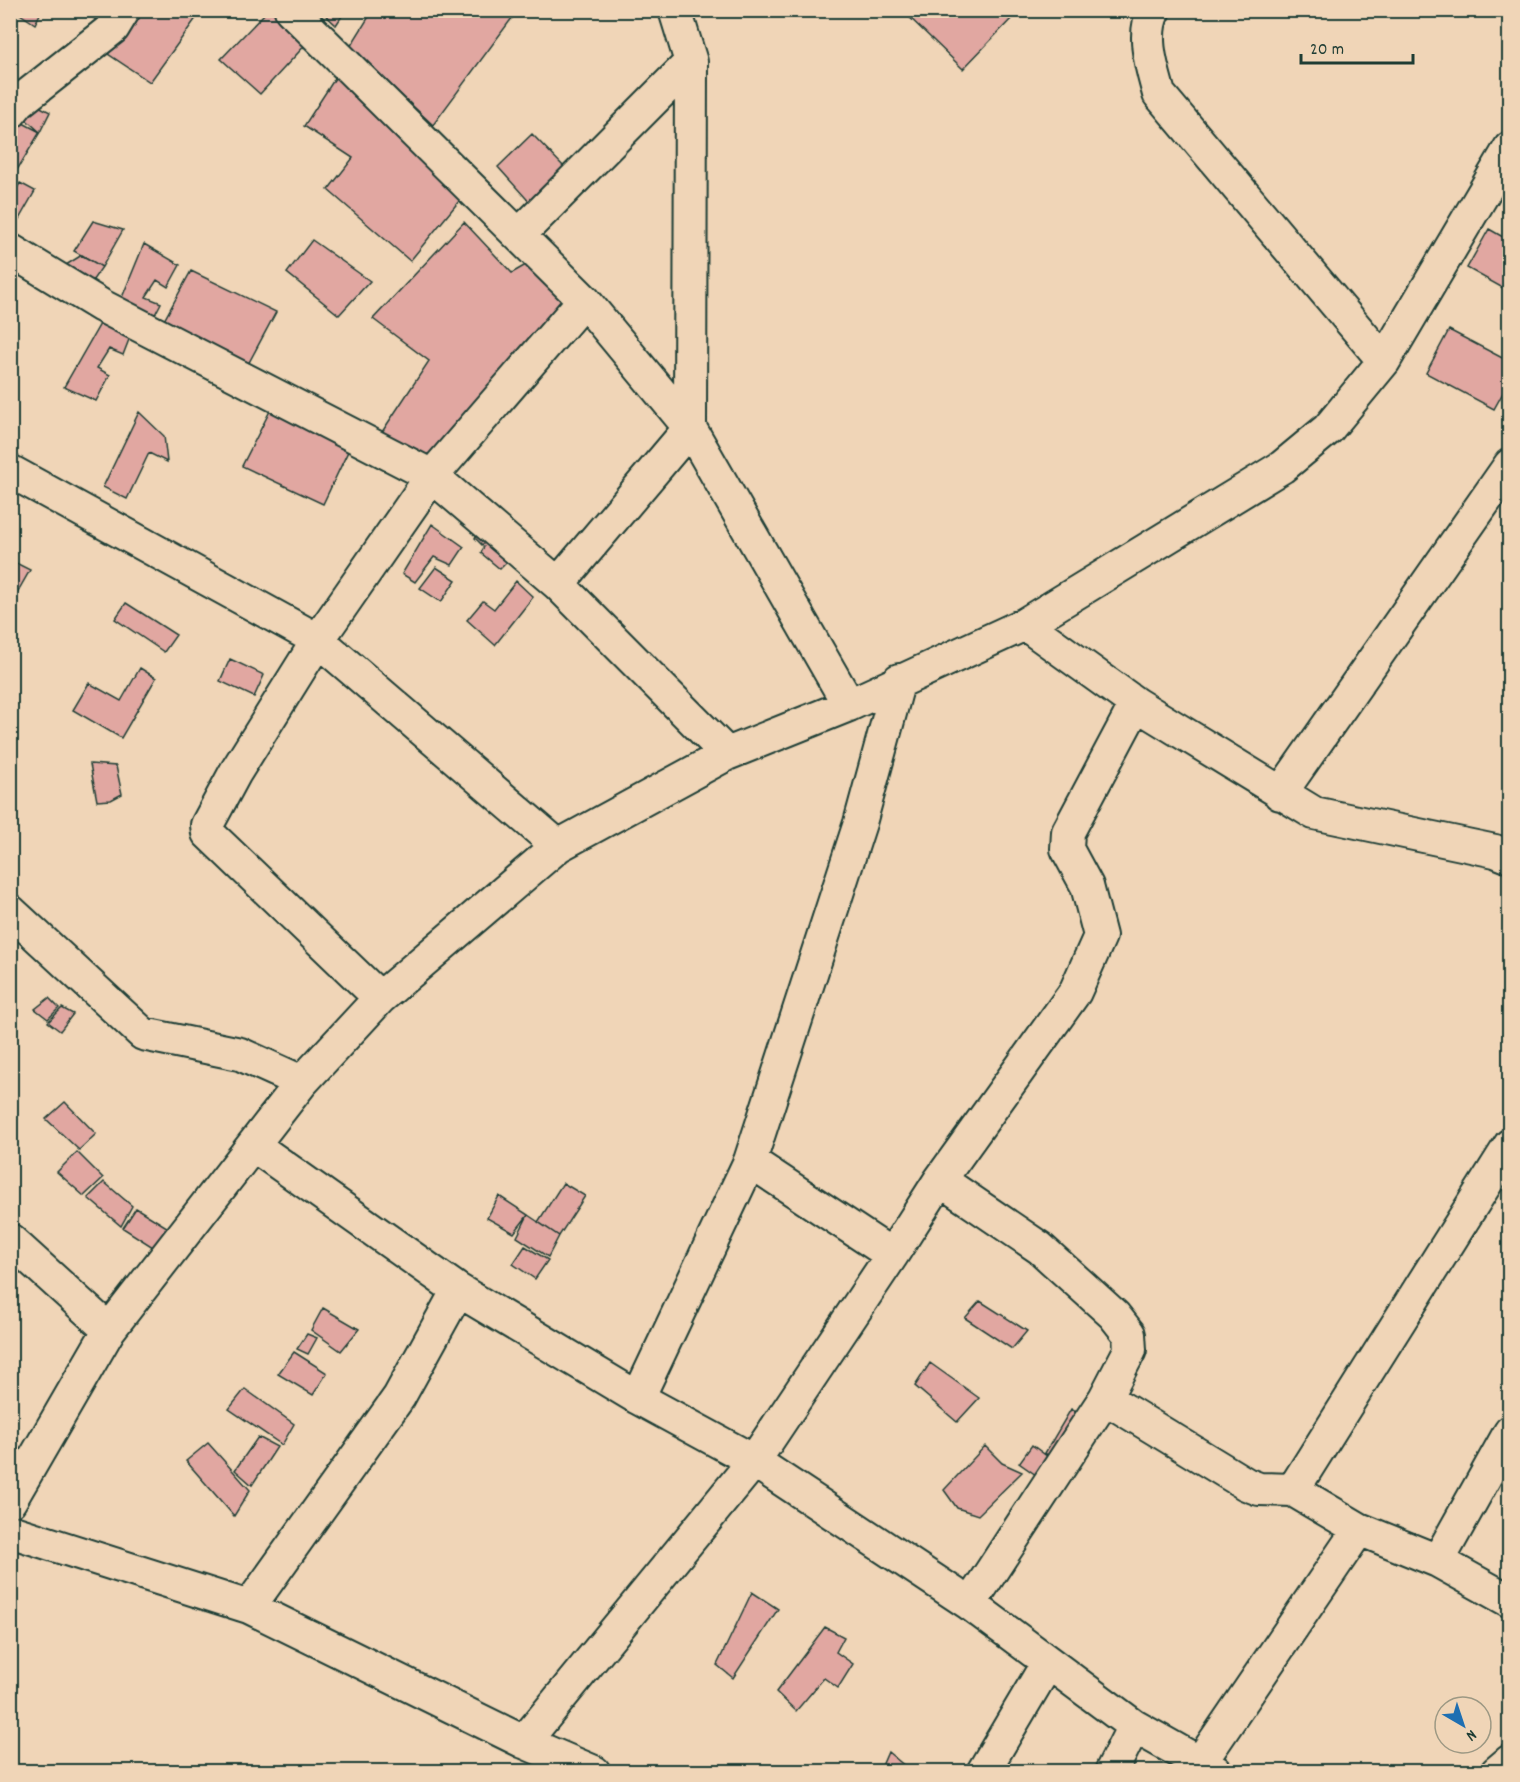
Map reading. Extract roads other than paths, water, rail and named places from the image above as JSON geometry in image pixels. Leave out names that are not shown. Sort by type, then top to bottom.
[{"type":"street","points":[[10,113],[19,102],[113,28],[124,10]]},
{"type":"street","points":[[291,10],[585,300],[690,428],[849,705]]},
{"type":"street","points":[[558,584],[690,428],[691,62],[675,10]]},
{"type":"street","points":[[1154,10],[1151,16],[1148,55],[1159,94],[1384,361]]},
{"type":"street","points":[[519,235],[691,62]]},
{"type":"street","points":[[10,1501],[109,1330],[302,1082],[380,998],[558,846],[727,754],[849,705],[899,680],[1025,624],[1282,467],[1328,429],[1384,361],[1509,148]]},
{"type":"street","points":[[10,250],[102,306],[432,476],[558,584],[727,754]]},
{"type":"street","points":[[380,998],[208,833],[210,816],[318,640],[432,476],[585,300]]},
{"type":"street","points":[[1280,794],[1509,465]]},
{"type":"street","points":[[10,471],[318,640],[558,846]]},
{"type":"street","points":[[1025,624],[1136,704],[1314,813],[1495,851],[1509,857]]},
{"type":"street","points":[[639,1398],[750,1161],[860,823],[899,680]]},
{"type":"street","points":[[524,1742],[754,1461],[892,1255],[939,1180],[1075,992],[1100,936],[1088,886],[1067,849],[1068,832],[1136,704]]},
{"type":"street","points":[[10,911],[143,1034],[240,1054],[302,1082]]},
{"type":"street","points":[[253,1145],[458,1290],[639,1398],[754,1461],[970,1604],[1047,1664],[1134,1726],[1208,1768],[1359,1529]]},
{"type":"street","points":[[1293,1490],[1509,1146]]},
{"type":"street","points":[[750,1161],[892,1255]]},
{"type":"street","points":[[939,1180],[1040,1248],[1122,1324],[1129,1334],[1130,1350],[1105,1398],[970,1604]]},
{"type":"street","points":[[10,1240],[109,1330]]},
{"type":"street","points":[[249,1607],[399,1397],[458,1290]]},
{"type":"street","points":[[1105,1398],[1246,1485],[1259,1489],[1293,1490],[1359,1529],[1437,1561],[1509,1601]]},
{"type":"street","points":[[1437,1561],[1509,1432]]},
{"type":"street","points":[[10,1532],[249,1607],[524,1742],[594,1772]]},
{"type":"street","points":[[984,1772],[1047,1664]]},
{"type":"street","points":[[1111,1772],[1134,1726]]},
{"type":"street","points":[[1497,1772],[1509,1761]]}]
